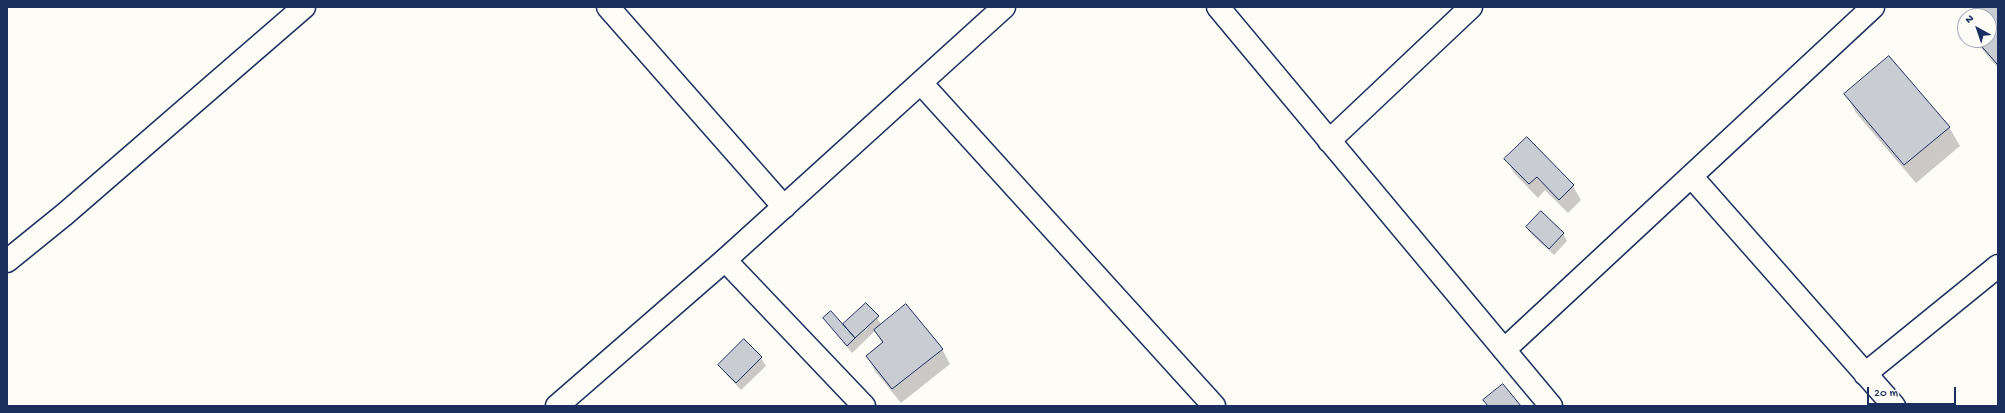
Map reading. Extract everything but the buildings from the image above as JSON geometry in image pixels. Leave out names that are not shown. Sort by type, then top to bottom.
[{"type":"street","points":[[7,261],[65,214],[304,7]]},
{"type":"street","points":[[608,7],[784,207]]},
{"type":"street","points":[[557,406],[725,260],[1004,7]]},
{"type":"street","points":[[1218,7],[1551,406]]},
{"type":"street","points":[[1329,141],[1471,7]]},
{"type":"street","points":[[1504,350],[1872,7]]},
{"type":"street","points":[[921,83],[1214,406]]},
{"type":"street","points":[[1691,176],[1894,406]]},
{"type":"street","points":[[725,260],[864,406]]},
{"type":"street","points":[[1865,374],[1998,266]]}]
